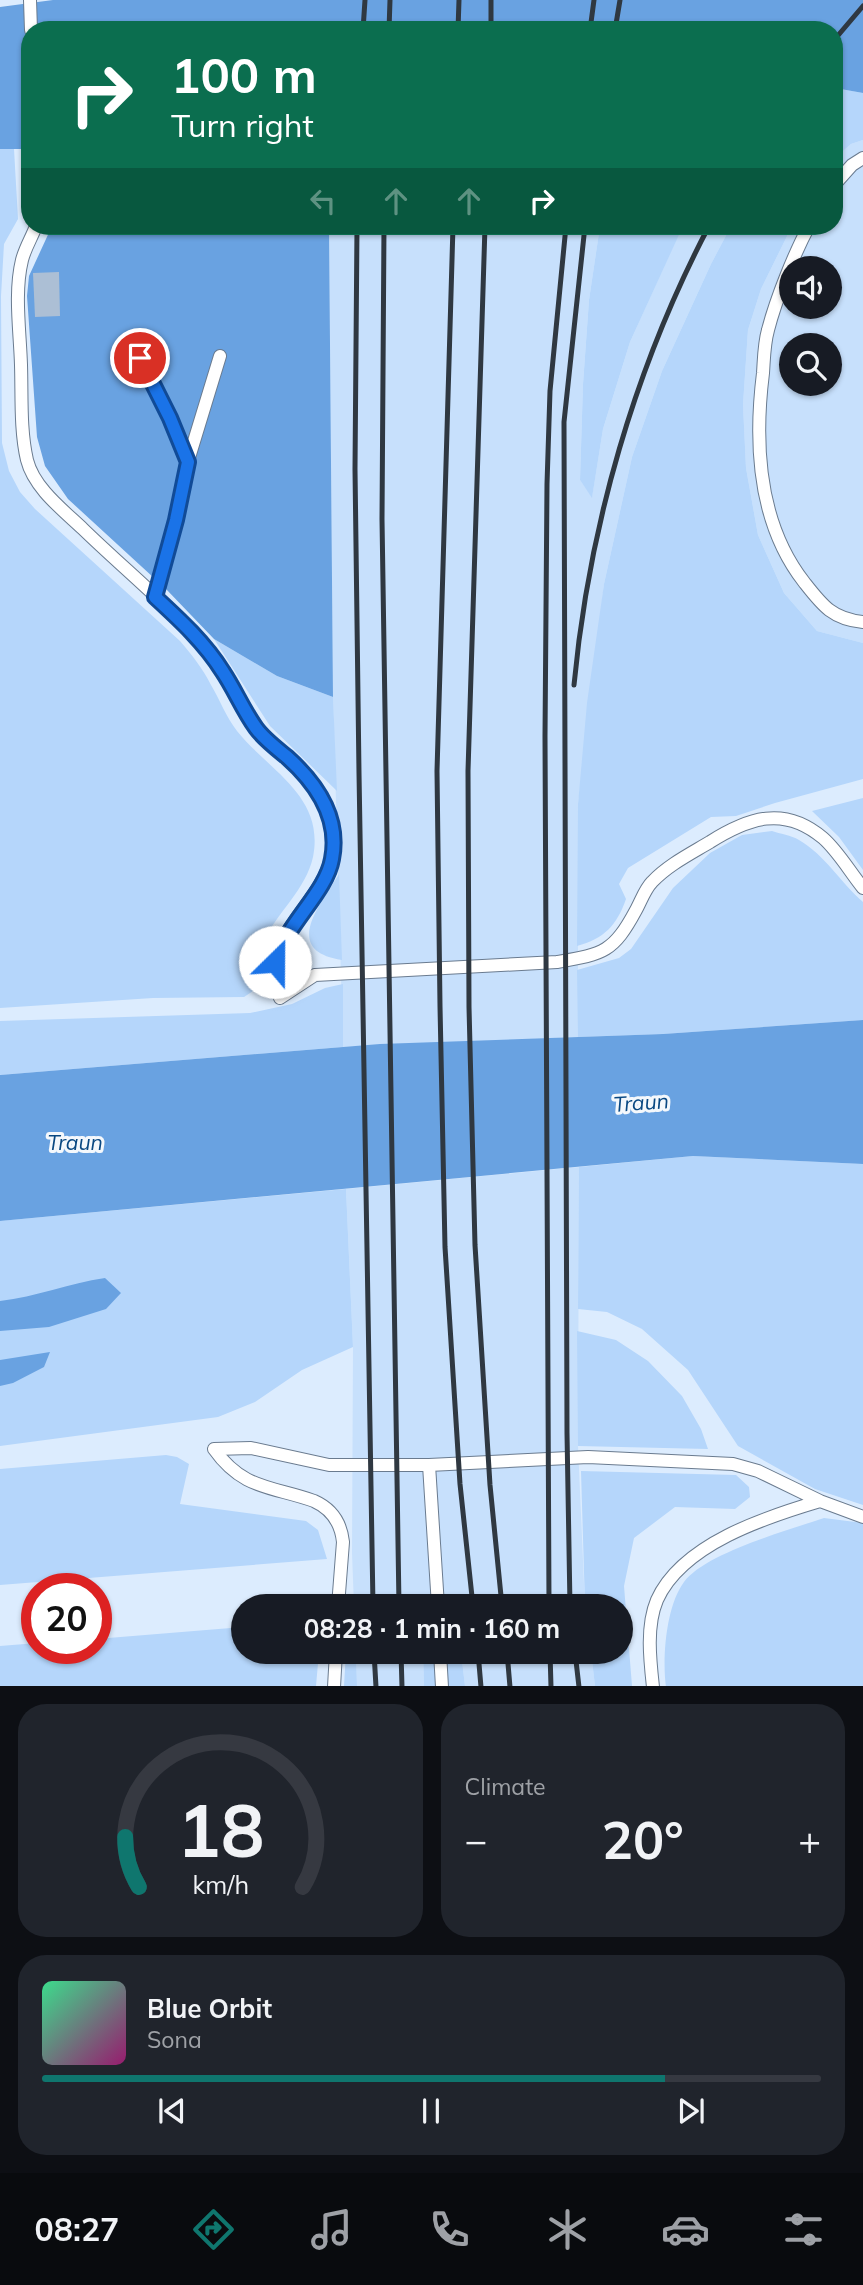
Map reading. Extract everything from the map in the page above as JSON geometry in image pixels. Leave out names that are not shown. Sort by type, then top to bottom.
[{"type":"lane","points":[[30,0],[31,21]]},
{"type":"lane","points":[[843,175],[863,158]]},
{"type":"lane","points":[[32,235],[23,256],[19,283],[23,421],[27,461],[36,480],[180,620],[212,656],[258,731],[311,782],[330,816],[334,843],[330,868],[285,936],[275,962],[274,974],[280,998],[315,975],[557,962],[594,956],[611,948],[628,926],[650,884],[666,868],[724,833],[752,820],[779,817],[802,824],[824,839],[863,888]]},
{"type":"lane","points":[[804,235],[767,331],[759,404],[760,467],[774,529],[791,565],[831,613],[863,622]]},
{"type":"lane","points":[[155,597],[176,520],[188,462],[220,356]]},
{"type":"lane","points":[[140,358],[188,462]]},
{"type":"lane","points":[[339,1594],[343,1542],[336,1518],[323,1505],[246,1481],[223,1462],[215,1449],[251,1448],[329,1465],[429,1465],[588,1457],[733,1464],[758,1471],[820,1501],[863,1517]]},
{"type":"lane","points":[[429,1465],[437,1594]]},
{"type":"lane","points":[[653,1686],[651,1624],[657,1601],[668,1582],[699,1552],[723,1538],[790,1510],[820,1501]]},
{"type":"lane","points":[[334,1686],[335,1664]]},
{"type":"lane","points":[[441,1664],[442,1686]]},
{"type":"shaded area","points":[[843,89],[863,93],[863,140],[851,144],[843,151]]},
{"type":"shaded area","points":[[863,140],[863,643],[817,631],[784,593],[758,535],[746,468],[743,405],[748,330],[761,289],[788,235],[843,235],[843,151],[851,144]]},
{"type":"shaded area","points":[[0,149],[14,149],[18,219],[4,244],[1,296],[2,443],[9,471],[20,492],[35,509],[180,641],[204,673],[237,731],[292,786],[311,817],[314,836],[313,857],[309,869],[264,940],[253,991],[244,997],[153,998],[0,1008]]},
{"type":"shaded area","points":[[329,235],[599,235],[589,300],[580,480],[592,497],[603,429],[630,342],[678,235],[726,235],[662,371],[632,457],[604,584],[578,804],[578,1037],[343,1047],[333,697]]},
{"type":"shaded area","points":[[599,235],[679,235],[630,342],[603,429],[592,498],[580,480],[589,300]]},
{"type":"shaded area","points":[[726,235],[788,235],[761,289],[748,330],[743,405],[746,468],[758,535],[784,593],[817,631],[863,643],[863,779],[736,816],[711,817],[628,868],[619,884],[626,899],[614,923],[602,935],[577,946],[578,804],[587,703],[604,584],[632,457],[662,371]]},
{"type":"shaded area","points":[[214,639],[277,676],[333,697],[337,791],[270,726]]},
{"type":"shaded area","points":[[863,798],[863,870],[839,837],[812,811]]},
{"type":"shaded area","points":[[772,831],[796,838],[808,846],[863,902],[863,1020],[578,1037],[577,970],[619,958],[631,949],[673,888],[710,853],[742,835]]},
{"type":"shaded area","points":[[339,874],[342,960],[324,955],[313,947],[309,937],[310,925],[316,912]]},
{"type":"shaded area","points":[[343,984],[343,1047],[0,1075],[0,1021],[250,1013],[292,1004],[325,988]]},
{"type":"shaded area","points":[[693,1156],[863,1164],[863,1505],[815,1489],[738,1446],[688,1370],[642,1329],[607,1312],[578,1309],[579,1167]]},
{"type":"shaded area","points":[[579,1167],[578,1446],[584,1594],[354,1594],[353,1347],[346,1189]]},
{"type":"shaded area","points":[[346,1189],[353,1347],[302,1370],[255,1402],[218,1417],[0,1446],[0,1221]]},
{"type":"shaded area","points":[[577,1331],[616,1340],[648,1361],[682,1396],[701,1429],[708,1449],[578,1446]]},
{"type":"shaded area","points":[[166,1455],[177,1457],[189,1464],[180,1504],[306,1521],[318,1530],[327,1559],[112,1576],[112,1573],[21,1573],[21,1583],[0,1585],[0,1469]]},
{"type":"shaded area","points":[[581,1471],[736,1475],[749,1487],[750,1497],[735,1509],[675,1507],[634,1538],[625,1594],[585,1594]]},
{"type":"shaded area","points":[[824,1518],[863,1523],[863,1686],[666,1686],[669,1618],[684,1582],[710,1561],[770,1536]]},
{"type":"shaded area","points":[[231,1628],[231,1664],[318,1664],[316,1686],[0,1686],[0,1646],[21,1644],[21,1664],[112,1664],[112,1638]]},
{"type":"shaded area","points":[[345,1664],[356,1664],[357,1686],[344,1686]]},
{"type":"shaded area","points":[[356,1664],[423,1664],[424,1686],[357,1686]]},
{"type":"shaded area","points":[[423,1664],[462,1664],[465,1686],[424,1686]]},
{"type":"shaded area","points":[[462,1664],[592,1664],[595,1686],[465,1686]]},
{"type":"shaded area","points":[[592,1664],[630,1664],[632,1686],[595,1686]]},
{"type":"water","points":[[53,0],[863,0],[863,93],[843,89],[843,21],[21,21],[21,149],[0,149],[0,7]]},
{"type":"water","points":[[48,235],[329,235],[333,697],[277,676],[214,639],[166,589],[68,499],[45,466],[37,437],[27,296],[29,276]]},
{"type":"water","name":"Traun","points":[[863,1020],[863,1164],[693,1156],[0,1221],[0,1075],[380,1044],[663,1034]]},
{"type":"water","points":[[105,1278],[121,1293],[106,1309],[49,1327],[0,1331],[0,1301]]},
{"type":"water","points":[[50,1352],[44,1367],[13,1383],[0,1386],[0,1360]]},
{"type":"building","points":[[59,272],[60,316],[35,317],[33,273]]},
{"type":"railway","points":[[364,21],[365,0]]},
{"type":"railway","points":[[389,21],[390,0]]},
{"type":"railway","points":[[458,21],[459,0]]},
{"type":"railway","points":[[491,0],[491,21]]},
{"type":"railway","points":[[591,21],[594,0]]},
{"type":"railway","points":[[616,21],[620,0]]},
{"type":"railway","points":[[843,30],[863,6]]},
{"type":"railway","points":[[357,235],[355,469],[373,1594]]},
{"type":"railway","points":[[384,235],[382,519],[399,1594]]},
{"type":"railway","points":[[453,235],[437,771],[440,1006],[445,1247],[460,1484],[472,1594]]},
{"type":"railway","points":[[485,235],[468,771],[469,1007],[475,1245],[490,1485],[501,1594]]},
{"type":"railway","points":[[549,1594],[545,736],[547,484],[550,391],[565,235]]},
{"type":"railway","points":[[570,1594],[564,422],[584,235]]},
{"type":"railway","points":[[574,685],[591,566],[619,449],[659,335],[705,235]]},
{"type":"railway","points":[[375,1664],[376,1686]]},
{"type":"railway","points":[[401,1664],[402,1686]]},
{"type":"railway","points":[[479,1664],[481,1686]]},
{"type":"railway","points":[[508,1664],[510,1686]]},
{"type":"railway","points":[[550,1664],[551,1686]]},
{"type":"railway","points":[[576,1664],[579,1686]]},
{"type":"route","points":[[140,358],[188,462],[176,520],[155,597],[212,656],[258,731],[311,782],[330,816],[334,843],[330,868],[285,936],[275,962]]}]
